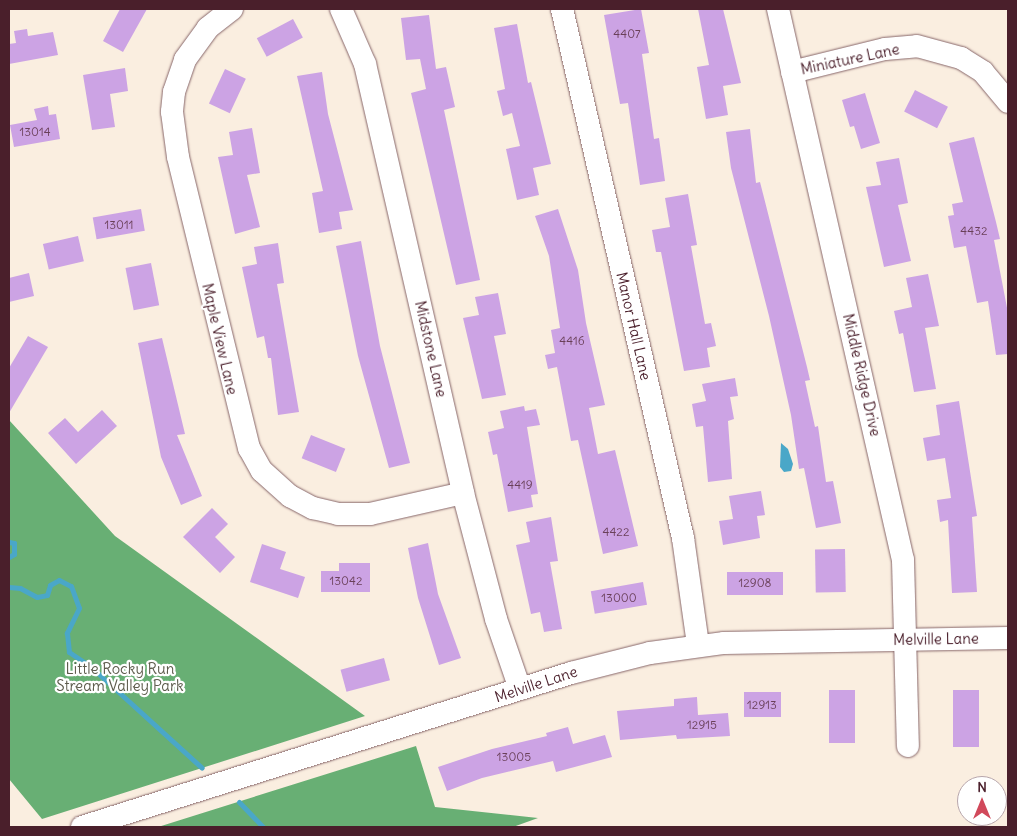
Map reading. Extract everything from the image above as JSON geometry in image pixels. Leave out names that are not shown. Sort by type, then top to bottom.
[{"type":"street","name":"Maple View Lane","points":[[232,9],[208,28],[185,60],[174,92],[172,112],[178,157],[249,448],[266,475],[290,496],[313,508],[338,514],[370,514],[463,493]]},
{"type":"street","name":"Midstone Lane","points":[[341,9],[365,64],[463,493],[499,628],[520,689]]},
{"type":"street","name":"Manor Hall Lane","points":[[562,9],[683,538],[698,645]]},
{"type":"street","name":"Middle Ridge Drive","points":[[778,9],[897,528],[905,585],[908,746]]},
{"type":"street","name":"Miniature Lane","points":[[792,72],[885,49],[916,46],[961,58],[983,72],[1008,102]]},
{"type":"street","name":"Melville Lane","points":[[82,827],[520,689],[622,659],[698,645],[1008,638]]},
{"type":"green space","name":"Little Rocky Run Stream Valley Park","points":[[9,420],[115,536],[365,716],[42,819],[9,779]]},
{"type":"green space","points":[[416,746],[435,807],[538,818],[513,827],[158,827]]},
{"type":"water","points":[[781,443],[788,449],[793,464],[791,471],[784,472],[780,467]]},
{"type":"building","points":[[120,9],[147,9],[123,52],[103,41]]},
{"type":"building","points":[[641,9],[649,53],[642,54],[654,139],[659,138],[665,181],[640,185],[628,103],[620,104],[604,15]]},
{"type":"building","points":[[698,9],[723,9],[741,83],[723,86],[728,115],[706,119],[697,67],[709,65]]},
{"type":"building","points":[[429,15],[436,69],[446,67],[455,107],[444,110],[480,280],[456,285],[411,93],[426,89],[420,59],[406,60],[401,18]]},
{"type":"building","points":[[293,19],[303,38],[267,57],[257,38]]},
{"type":"building","points":[[517,24],[528,83],[531,82],[551,164],[533,168],[539,195],[517,200],[506,149],[520,146],[512,113],[503,116],[497,91],[505,89],[494,28]]},
{"type":"building","points":[[27,29],[28,36],[53,32],[58,55],[9,64],[9,44],[16,43],[14,31]]},
{"type":"building","points":[[125,68],[128,91],[110,94],[115,127],[92,130],[83,75]]},
{"type":"building","points":[[225,69],[246,79],[230,113],[209,103]]},
{"type":"building","points":[[322,72],[328,114],[353,210],[339,212],[342,229],[319,233],[312,193],[323,191],[297,76]]},
{"type":"building","points":[[915,90],[948,107],[937,128],[904,111]]},
{"type":"building","points":[[865,93],[880,143],[861,149],[854,126],[850,127],[842,100]]},
{"type":"building","points":[[48,106],[49,115],[56,114],[60,139],[14,147],[10,125],[37,120],[34,109]]},
{"type":"building","points":[[252,128],[260,173],[247,175],[260,227],[235,234],[218,157],[233,155],[229,132]]},
{"type":"building","points":[[750,129],[756,183],[760,182],[807,367],[810,380],[805,381],[815,427],[818,426],[826,482],[833,481],[841,523],[816,528],[804,468],[799,469],[791,415],[769,316],[731,168],[726,132]]},
{"type":"building","points":[[974,137],[1000,239],[994,240],[1008,313],[1008,354],[996,355],[988,301],[977,303],[966,246],[954,248],[948,216],[954,215],[952,204],[963,202],[949,143]]},
{"type":"building","points":[[899,158],[908,203],[898,205],[911,261],[884,267],[866,187],[881,185],[876,162]]},
{"type":"building","points":[[688,194],[697,245],[691,246],[705,324],[711,323],[716,346],[707,348],[710,367],[684,371],[661,252],[656,252],[652,230],[670,227],[665,198]]},
{"type":"building","points":[[141,209],[145,231],[97,239],[93,218]]},
{"type":"building","points":[[558,209],[578,270],[586,323],[605,405],[589,408],[598,454],[615,450],[638,546],[603,554],[578,440],[571,441],[557,367],[548,369],[545,355],[555,353],[551,330],[560,328],[549,256],[535,216]]},
{"type":"building","points":[[78,236],[84,261],[49,269],[43,244]]},
{"type":"building","points":[[361,241],[380,346],[410,463],[389,468],[358,356],[336,246]]},
{"type":"building","points":[[278,243],[284,283],[277,284],[299,412],[278,415],[271,358],[268,358],[264,336],[257,338],[242,267],[257,264],[254,247]]},
{"type":"building","points":[[151,263],[159,305],[134,310],[125,268]]},
{"type":"building","points":[[29,273],[34,296],[9,302],[9,278]]},
{"type":"building","points":[[928,274],[939,326],[925,328],[936,389],[914,392],[903,333],[899,334],[894,311],[912,307],[906,278]]},
{"type":"building","points":[[498,293],[506,334],[494,336],[506,395],[482,399],[463,318],[479,315],[475,297]]},
{"type":"building","points":[[28,336],[48,347],[9,413],[9,368]]},
{"type":"building","points":[[162,338],[185,434],[177,435],[202,496],[181,505],[161,457],[138,343]]},
{"type":"building","points":[[735,378],[738,396],[730,397],[734,419],[728,421],[732,479],[708,482],[703,426],[696,427],[692,404],[706,401],[702,384]]},
{"type":"building","points":[[959,401],[977,516],[972,517],[977,592],[952,593],[948,520],[940,522],[937,500],[951,498],[945,458],[927,461],[923,438],[940,435],[936,405]]},
{"type":"building","points":[[524,406],[525,411],[536,409],[540,425],[527,427],[538,494],[531,495],[533,507],[508,512],[497,454],[493,455],[488,432],[504,428],[500,411]]},
{"type":"building","points":[[102,410],[117,426],[76,464],[48,433],[65,418],[78,432]]},
{"type":"building","points":[[311,435],[345,449],[336,472],[302,458]]},
{"type":"building","points":[[761,491],[765,515],[757,516],[760,538],[723,545],[719,521],[733,519],[729,496]]},
{"type":"building","points":[[212,508],[228,524],[215,537],[235,557],[220,573],[183,537]]},
{"type":"building","points":[[551,517],[558,561],[550,562],[562,629],[544,632],[540,612],[531,614],[516,545],[530,542],[526,522]]},
{"type":"building","points":[[428,543],[438,594],[461,658],[439,665],[418,598],[408,548]]},
{"type":"building","points":[[262,544],[286,552],[280,569],[305,577],[298,598],[250,582]]},
{"type":"building","points":[[845,549],[846,592],[816,593],[815,550]]},
{"type":"building","points":[[339,563],[370,563],[370,592],[321,592],[321,571],[339,571]]},
{"type":"building","points":[[727,572],[783,572],[783,595],[727,595]]},
{"type":"building","points":[[643,582],[647,605],[595,614],[591,591]]},
{"type":"building","points":[[384,658],[390,680],[346,692],[341,670]]},
{"type":"building","points":[[829,690],[855,690],[855,743],[829,743]]},
{"type":"building","points":[[953,690],[979,690],[979,747],[953,747]]},
{"type":"building","points":[[744,692],[781,692],[781,717],[744,717]]},
{"type":"building","points":[[697,697],[698,715],[728,713],[730,736],[677,739],[676,735],[620,740],[617,711],[674,706],[674,699]]},
{"type":"building","points":[[568,727],[573,744],[605,735],[612,757],[556,772],[553,761],[482,778],[447,791],[438,767],[492,749],[547,736],[546,733]]},
{"type":"waterway","points":[[9,542],[14,543],[14,554],[9,557]]},
{"type":"waterway","points":[[9,587],[20,588],[37,597],[47,595],[50,585],[59,580],[71,586],[79,608],[67,633],[69,652],[90,666],[202,768]]},
{"type":"waterway","points":[[239,802],[263,827]]}]
